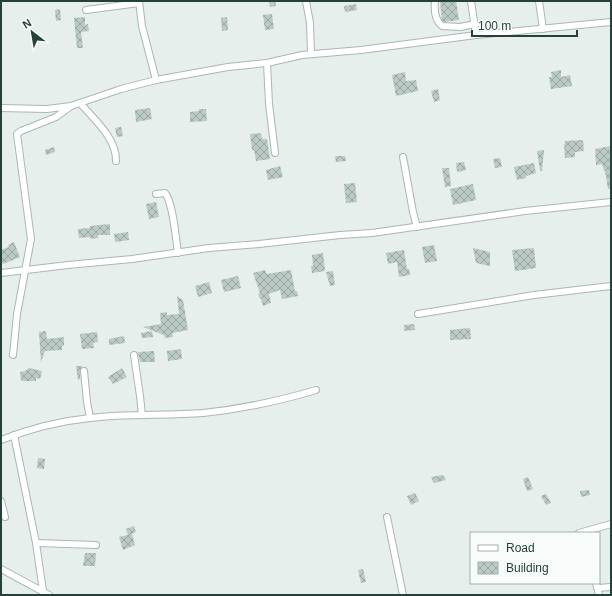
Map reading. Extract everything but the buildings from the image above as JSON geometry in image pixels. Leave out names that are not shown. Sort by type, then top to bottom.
[{"type":"street","points":[[306,1],[310,23],[310,54]]},
{"type":"street","points":[[471,1],[476,35]]},
{"type":"street","points":[[539,1],[543,29]]},
{"type":"street","points":[[86,10],[139,2],[142,26],[156,80]]},
{"type":"street","points":[[435,2],[435,16],[440,25],[460,27],[475,24]]},
{"type":"street","points":[[1,108],[47,109],[71,106],[156,80],[228,67],[267,63],[310,54],[361,50],[476,35],[611,22]]},
{"type":"street","points":[[267,63],[269,104],[275,152]]},
{"type":"street","points":[[80,104],[112,141],[116,161]]},
{"type":"street","points":[[13,355],[17,314],[31,239],[17,134],[56,117],[71,106]]},
{"type":"street","points":[[403,157],[412,212],[417,227]]},
{"type":"street","points":[[156,194],[165,193],[168,197],[178,253]]},
{"type":"street","points":[[1,273],[132,259],[209,248],[417,227],[525,211],[611,202]]},
{"type":"street","points":[[418,314],[534,295],[611,286]]},
{"type":"street","points":[[134,355],[142,415]]},
{"type":"street","points":[[84,371],[90,418]]},
{"type":"street","points":[[1,440],[53,424],[90,418],[168,415],[231,410],[275,402],[316,390]]},
{"type":"street","points":[[14,435],[36,543],[43,591]]},
{"type":"street","points":[[1,501],[5,517]]},
{"type":"street","points":[[387,517],[403,595]]},
{"type":"street","points":[[584,532],[611,524]]},
{"type":"street","points":[[36,543],[96,545]]},
{"type":"street","points":[[1,569],[49,595]]},
{"type":"street","points":[[599,595],[597,586],[611,587]]}]
